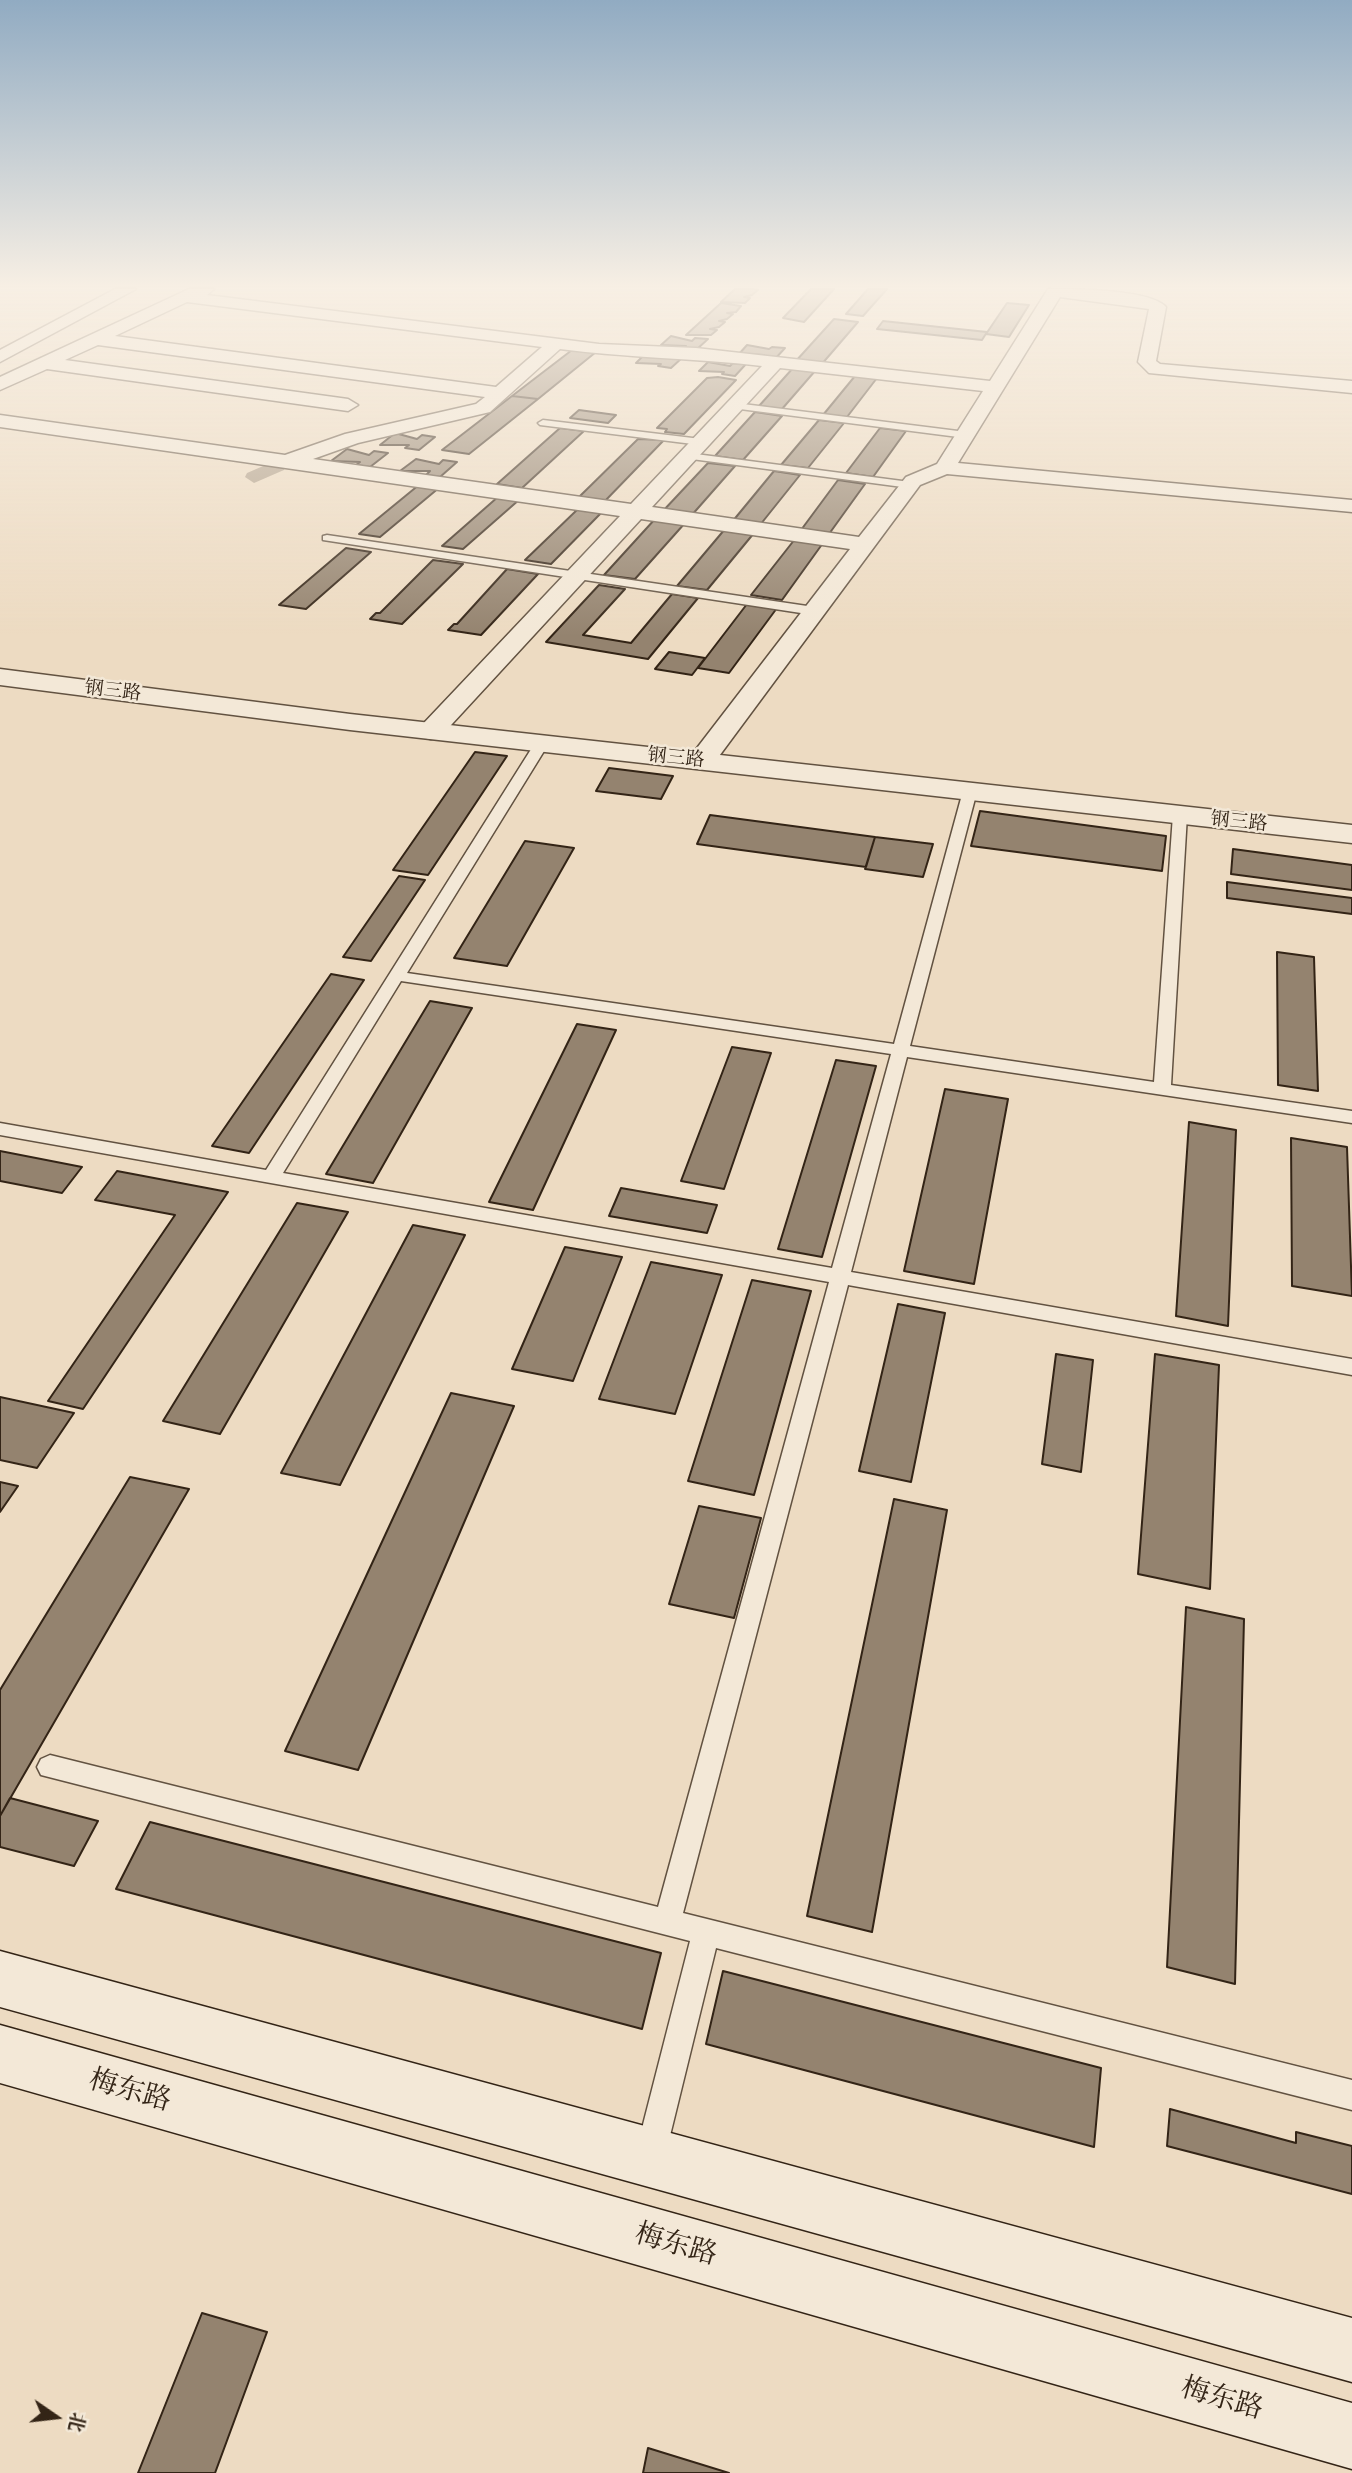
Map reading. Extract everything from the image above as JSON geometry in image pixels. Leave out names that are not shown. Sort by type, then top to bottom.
[{"type":"street","points":[[344,404],[348,405]]},
{"type":"street","points":[[287,462],[352,438],[474,411],[487,404]]},
{"type":"street","points":[[945,468],[984,404]]},
{"type":"street","points":[[431,731],[735,406]]},
{"type":"street","points":[[0,421],[865,544]]},
{"type":"street","points":[[701,761],[910,485],[922,476],[945,468],[1352,506]]},
{"type":"street","name":"钢三路","points":[[0,677],[431,731],[1352,834]]},
{"type":"street","points":[[0,1979],[1352,2350]]},
{"type":"street","name":"梅东路","points":[[0,2054],[1352,2436]]},
{"type":"lane","points":[[735,406],[966,435]]},
{"type":"lane","points":[[543,422],[910,485]]},
{"type":"lane","points":[[327,538],[814,611]]},
{"type":"lane","points":[[271,1177],[542,743]]},
{"type":"lane","points":[[667,1923],[970,791]]},
{"type":"lane","points":[[1162,1090],[1180,815]]},
{"type":"lane","points":[[397,976],[1352,1117]]},
{"type":"lane","points":[[0,1129],[1352,1367]]},
{"type":"lane","points":[[50,1767],[1352,2095]]},
{"type":"lane","points":[[650,2157],[706,1932]]},
{"type":"building","points":[[501,404],[531,404],[469,454],[442,450]]},
{"type":"building","points":[[681,404],[712,404],[684,434],[665,432],[667,429],[657,428]]},
{"type":"building","points":[[760,404],[786,404],[782,409],[759,406]]},
{"type":"building","points":[[832,404],[857,404],[847,417],[823,415]]},
{"type":"building","points":[[579,410],[616,415],[608,423],[570,418]]},
{"type":"building","points":[[755,412],[782,416],[743,460],[715,456]]},
{"type":"building","points":[[819,420],[844,423],[808,468],[781,465]]},
{"type":"building","points":[[560,428],[584,431],[522,488],[497,484]]},
{"type":"building","points":[[880,428],[906,431],[873,477],[846,473]]},
{"type":"building","points":[[395,433],[417,439],[422,435],[435,437],[419,450],[405,448],[409,445],[380,445]]},
{"type":"building","points":[[638,439],[664,440],[604,502],[578,498]]},
{"type":"building","points":[[347,449],[369,455],[374,451],[388,453],[370,467],[356,465],[360,462],[331,461]]},
{"type":"building","points":[[416,459],[439,464],[443,460],[457,462],[440,477],[426,475],[430,471],[400,471]]},
{"type":"building","points":[[708,463],[735,466],[691,516],[662,512]]},
{"type":"building","points":[[774,471],[800,475],[760,525],[732,522]]},
{"type":"building","points":[[838,480],[865,484],[829,534],[801,530]]},
{"type":"building","points":[[420,484],[440,487],[380,537],[359,534]]},
{"type":"building","points":[[499,496],[520,499],[463,549],[442,546]]},
{"type":"building","points":[[579,508],[603,511],[551,564],[525,560]]},
{"type":"building","points":[[655,519],[685,523],[635,579],[604,575]]},
{"type":"building","points":[[725,529],[754,533],[707,590],[677,586]]},
{"type":"building","points":[[795,539],[823,543],[782,600],[751,595]]},
{"type":"building","points":[[346,548],[371,552],[306,609],[279,605]]},
{"type":"building","points":[[433,560],[463,564],[402,624],[370,619],[380,613]]},
{"type":"building","points":[[507,569],[538,574],[481,635],[448,630],[457,624]]},
{"type":"building","points":[[599,585],[625,589],[583,635],[631,643],[672,594],[698,598],[648,659],[546,642]]},
{"type":"building","points":[[747,604],[777,608],[729,673],[698,668]]},
{"type":"building","points":[[669,652],[705,658],[692,675],[655,669]]},
{"type":"building","points":[[475,752],[507,756],[428,875],[393,870]]},
{"type":"building","points":[[609,768],[673,776],[661,799],[596,791]]},
{"type":"building","points":[[980,811],[1166,836],[1162,871],[971,846]]},
{"type":"building","points":[[710,815],[875,837],[866,867],[697,844]]},
{"type":"building","points":[[875,837],[933,844],[923,877],[865,869]]},
{"type":"building","points":[[525,841],[574,848],[507,966],[454,958]]},
{"type":"building","points":[[1233,849],[1352,865],[1352,890],[1231,874]]},
{"type":"building","points":[[399,876],[425,880],[371,961],[343,957]]},
{"type":"building","points":[[1227,882],[1352,898],[1352,914],[1227,898]]},
{"type":"building","points":[[1277,952],[1314,957],[1318,1091],[1278,1085]]},
{"type":"building","points":[[331,974],[364,980],[249,1153],[212,1146]]},
{"type":"building","points":[[430,1001],[472,1008],[373,1183],[326,1174]]},
{"type":"building","points":[[577,1024],[616,1030],[533,1210],[489,1202]]},
{"type":"building","points":[[732,1047],[771,1053],[724,1189],[681,1181]]},
{"type":"building","points":[[836,1060],[876,1066],[822,1257],[778,1249]]},
{"type":"building","points":[[945,1089],[1008,1099],[974,1284],[904,1271]]},
{"type":"building","points":[[1189,1122],[1236,1130],[1228,1326],[1176,1316]]},
{"type":"building","points":[[1291,1138],[1347,1147],[1352,1296],[1292,1286]]},
{"type":"building","points":[[0,1151],[82,1167],[62,1193],[0,1181]]},
{"type":"building","points":[[117,1171],[228,1192],[83,1409],[48,1401],[175,1215],[95,1200]]},
{"type":"building","points":[[621,1188],[717,1205],[707,1233],[609,1216]]},
{"type":"building","points":[[297,1203],[348,1212],[220,1434],[163,1421]]},
{"type":"building","points":[[413,1225],[465,1235],[340,1485],[281,1473]]},
{"type":"building","points":[[565,1247],[622,1257],[573,1381],[512,1369]]},
{"type":"building","points":[[651,1262],[722,1275],[675,1414],[599,1399]]},
{"type":"building","points":[[752,1280],[811,1291],[754,1495],[688,1481]]},
{"type":"building","points":[[898,1304],[945,1313],[911,1482],[859,1471]]},
{"type":"building","points":[[1056,1354],[1093,1360],[1081,1472],[1042,1464]]},
{"type":"building","points":[[1155,1354],[1219,1365],[1210,1589],[1138,1574]]},
{"type":"building","points":[[451,1393],[514,1406],[358,1770],[285,1751]]},
{"type":"building","points":[[0,1397],[74,1413],[37,1468],[0,1460]]},
{"type":"building","points":[[130,1477],[189,1489],[0,1816],[0,1690]]},
{"type":"building","points":[[0,1482],[18,1486],[0,1512]]},
{"type":"building","points":[[894,1499],[947,1510],[872,1932],[807,1916]]},
{"type":"building","points":[[699,1506],[761,1518],[734,1618],[669,1604]]},
{"type":"building","points":[[1186,1607],[1244,1619],[1235,1984],[1167,1967]]},
{"type":"building","points":[[10,1798],[98,1821],[74,1866],[0,1847],[0,1816]]},
{"type":"building","points":[[150,1822],[661,1953],[642,2029],[116,1889]]},
{"type":"building","points":[[723,1971],[1101,2068],[1094,2147],[706,2044]]},
{"type":"building","points":[[1170,2109],[1296,2143],[1296,2132],[1352,2146],[1352,2194],[1167,2146]]},
{"type":"building","points":[[202,2313],[267,2332],[215,2473],[138,2473]]},
{"type":"building","points":[[648,2448],[729,2473],[643,2473]]},
{"type":"waterway","points":[[254,477],[277,466]]}]
